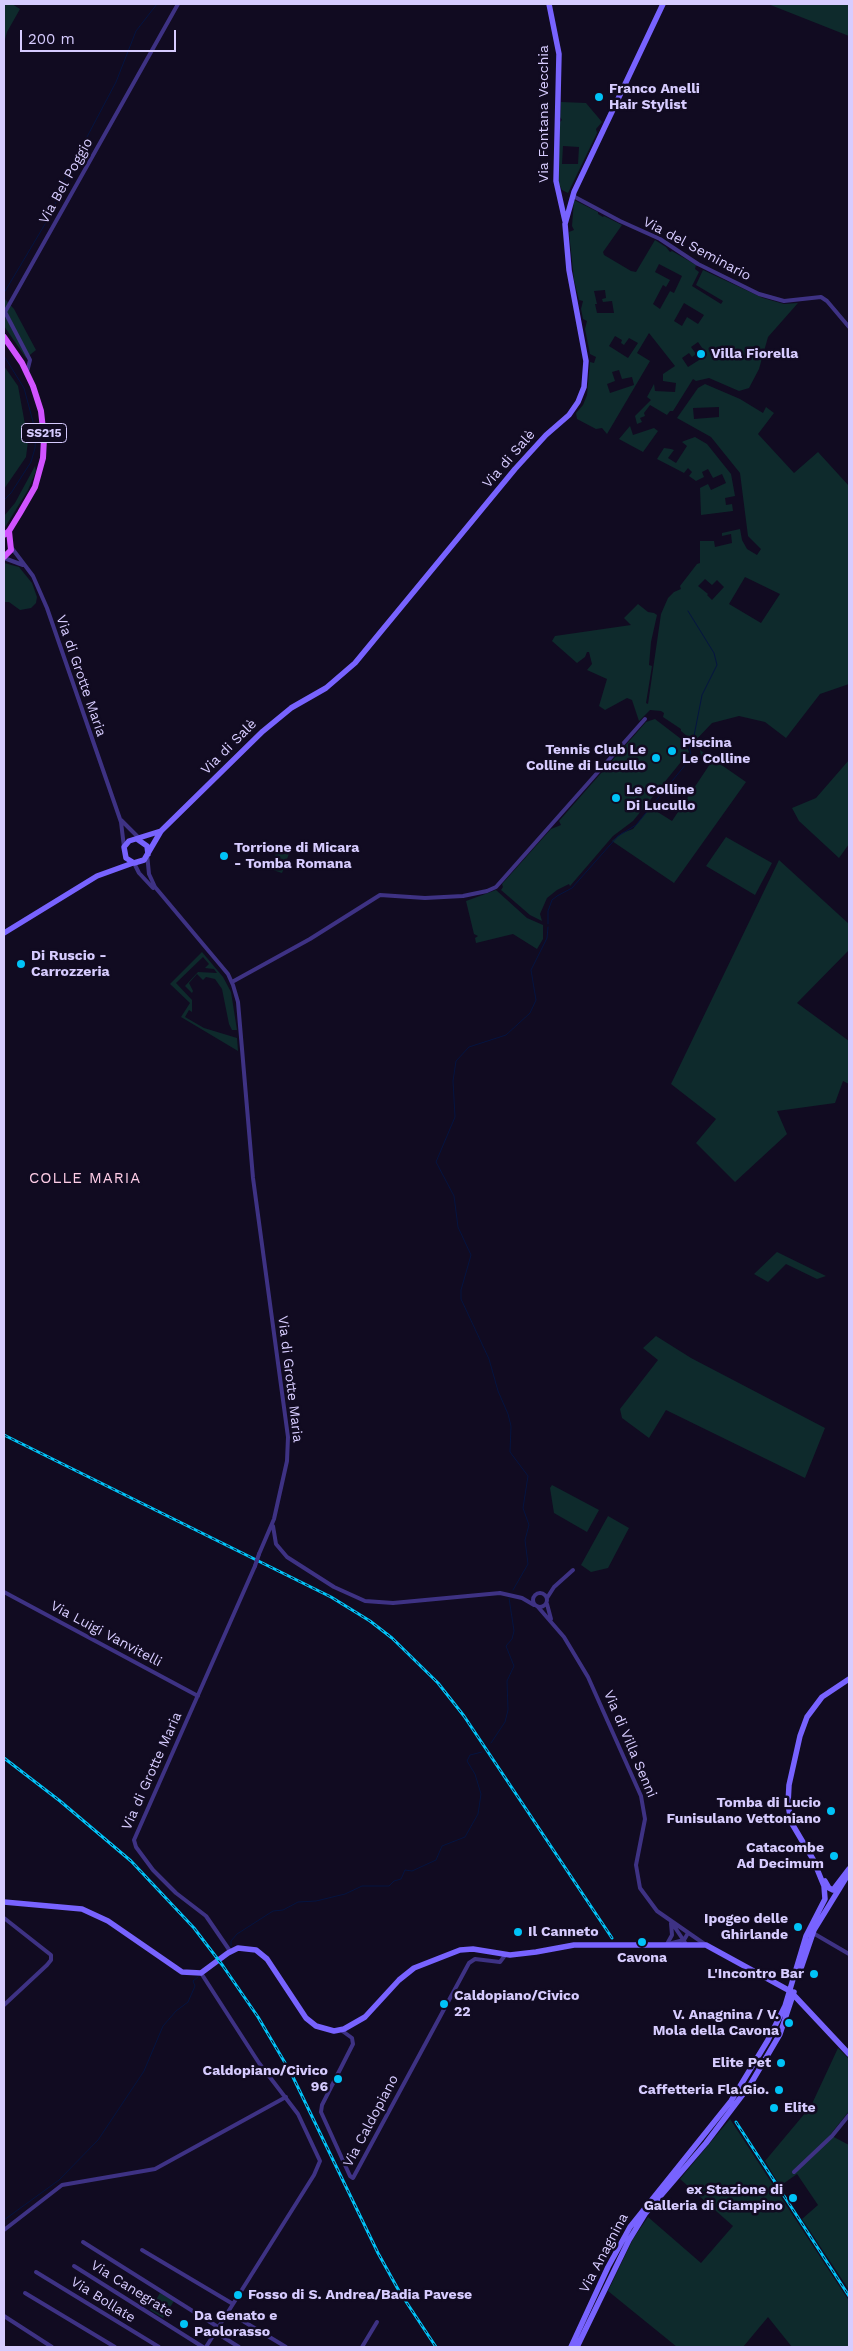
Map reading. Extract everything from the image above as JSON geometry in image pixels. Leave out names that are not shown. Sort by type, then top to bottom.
[{"type":"main road","name":"Via Fontana Vecchia","points":[[549,4],[559,57],[557,190],[565,224]]},
{"type":"main road","name":"Via di Salè","points":[[148,854],[162,831],[266,728],[295,706],[325,690],[360,658],[516,469],[578,402],[584,386],[587,364],[568,264],[565,224],[573,195],[663,4]]},
{"type":"main road","points":[[557,190],[564,196],[573,195]]},
{"type":"main road","name":"SS215","points":[[4,336],[27,372],[41,411],[44,452],[35,487],[5,535]]},
{"type":"main road","points":[[4,558],[9,553],[10,545],[5,535]]},
{"type":"main road","points":[[132,864],[126,858],[124,847],[137,839],[162,831]]},
{"type":"main road","points":[[4,933],[97,876],[144,860],[148,854],[147,846],[137,839]]},
{"type":"main road","name":"Via Anagnina","points":[[849,1679],[822,1697],[809,1713],[801,1731],[791,1771],[788,1798],[789,1814],[795,1830],[829,1888],[833,1890],[849,1869]]},
{"type":"main road","name":"Via Anagnina","points":[[792,1993],[804,1941],[824,1899],[824,1886],[816,1864]]},
{"type":"main road","name":"Via Anagnina","points":[[577,2347],[625,2246],[640,2222],[706,2143],[780,2034],[813,1934],[849,1874]]},
{"type":"main road","points":[[4,1902],[82,1909],[108,1920],[182,1972],[201,1973],[230,1951],[246,1947],[261,1952],[308,2020],[325,2030],[341,2030],[365,2017],[398,1980],[421,1964],[464,1949],[506,1954],[536,1952],[570,1945],[667,1944],[685,1942],[706,1945],[792,1993],[849,2054]]},
{"type":"main road","name":"Via Anagnina","points":[[571,2347],[608,2266],[630,2227],[751,2077]]},
{"type":"street","name":"Via Bel Poggio","points":[[27,372],[30,360],[5,312],[178,4]]},
{"type":"street","name":"Via del Seminario","points":[[573,195],[620,221],[660,239],[698,264],[759,294],[784,302],[816,297],[827,301],[849,327]]},
{"type":"street","name":"Via di Grotte Maria","points":[[10,545],[33,576],[46,608],[120,818],[124,847]]},
{"type":"street","points":[[4,558],[25,566]]},
{"type":"street","points":[[232,982],[310,939],[380,895],[422,898],[463,896],[496,887],[645,719]]},
{"type":"street","name":"Via di Grotte Maria","points":[[120,818],[137,839]]},
{"type":"street","name":"Via di Grotte Maria","points":[[148,854],[150,876],[157,891]]},
{"type":"street","name":"Via di Grotte Maria","points":[[132,864],[157,891],[232,982],[239,1012],[262,1259],[288,1432],[287,1461],[273,1522],[134,1841],[145,1860],[160,1878],[209,1920],[230,1951]]},
{"type":"street","name":"Via di Villa Senni","points":[[273,1522],[276,1544],[287,1557],[334,1586],[365,1601],[393,1603],[498,1593],[522,1598],[536,1606],[552,1621],[570,1645],[592,1685],[641,1796],[645,1819],[637,1857],[637,1879],[650,1903],[671,1921],[706,1945]]},
{"type":"street","points":[[543,1593],[547,1598],[553,1589],[572,1570]]},
{"type":"street","name":"Via di Villa Senni","points":[[522,1598],[553,1589]]},
{"type":"street","name":"Via Luigi Vanvitelli","points":[[4,1592],[198,1696]]},
{"type":"street","points":[[534,1596],[536,1606],[542,1608],[547,1604]]},
{"type":"street","name":"Via di Villa Senni","points":[[547,1598],[552,1621]]},
{"type":"street","points":[[4,1918],[51,1956],[47,1966],[4,2006]]},
{"type":"street","points":[[671,1921],[685,1942]]},
{"type":"street","points":[[667,1944],[672,1935],[671,1921]]},
{"type":"street","points":[[685,1942],[688,1933]]},
{"type":"street","points":[[813,1934],[849,1954]]},
{"type":"street","points":[[685,1942],[694,1937]]},
{"type":"street","name":"Via Caldopiano","points":[[341,2030],[352,2038],[353,2044],[322,2105],[321,2112],[350,2176],[353,2178],[469,1963],[475,1959],[500,1962],[506,1954]]},
{"type":"street","points":[[201,1973],[259,2063],[286,2097],[305,2127],[319,2155],[320,2163],[205,2347]]},
{"type":"street","points":[[4,2230],[62,2185],[154,2169],[286,2097]]},
{"type":"street","points":[[794,2172],[832,2136],[849,2115]]},
{"type":"street","points":[[83,2242],[218,2327]]},
{"type":"street","points":[[142,2250],[233,2304]]},
{"type":"street","name":"Via Canegrate","points":[[74,2266],[205,2347]]},
{"type":"street","name":"Via Bollate","points":[[36,2272],[159,2347]]},
{"type":"street","points":[[25,2293],[115,2347]]},
{"type":"street","points":[[228,2312],[286,2347]]},
{"type":"street","points":[[4,2316],[52,2347]]},
{"type":"street","points":[[362,2347],[377,2322]]},
{"type":"street","points":[[215,2332],[239,2347]]},
{"type":"green space","points":[[4,4],[12,4],[20,9],[7,32],[4,43]]},
{"type":"green space","points":[[768,4],[849,4],[849,36]]},
{"type":"green space","points":[[561,102],[586,103],[602,122],[596,129],[597,133],[568,193],[562,190],[558,182],[560,122],[562,120],[560,117]],"holes":[[[563,146],[579,147],[578,164],[562,164]]]},
{"type":"green space","points":[[574,200],[598,212],[603,217],[622,225],[603,252],[604,255],[631,271],[636,272],[655,240],[670,252],[672,251],[696,265],[695,269],[699,272],[692,286],[721,304],[723,301],[696,285],[703,270],[763,298],[784,304],[798,303],[768,337],[759,369],[749,388],[739,391],[709,378],[696,381],[693,379],[673,411],[670,411],[667,415],[650,405],[644,413],[645,416],[640,418],[642,422],[637,424],[635,416],[651,400],[647,397],[654,384],[655,391],[675,392],[676,383],[663,381],[663,374],[675,366],[649,333],[637,353],[650,361],[607,434],[602,428],[596,429],[577,419],[576,413],[583,405],[587,395],[590,362],[594,363],[596,357],[590,354],[585,329],[587,321],[583,319],[581,309],[583,301],[579,300],[574,280],[569,232],[574,230],[572,226]],"holes":[[[659,264],[682,276],[674,293],[670,291],[660,309],[653,304],[663,285],[666,287],[670,280],[655,272]],[[605,290],[606,298],[602,299],[603,302],[612,301],[614,313],[597,313],[595,304],[597,304],[594,291]],[[684,303],[704,315],[698,324],[687,317],[682,326],[674,321]],[[615,336],[622,340],[621,343],[624,345],[629,338],[638,343],[628,358],[609,346]],[[698,342],[707,355],[688,367],[682,358],[689,353],[692,357],[696,354],[691,347]],[[619,370],[622,379],[632,377],[634,385],[610,393],[607,384],[615,381],[612,372]]]},
{"type":"green space","points":[[4,298],[14,309],[36,350],[26,358],[4,326]]},
{"type":"green space","points":[[4,366],[18,386],[28,441],[26,457],[4,489]]},
{"type":"green space","points":[[705,384],[740,399],[763,413],[766,407],[774,413],[758,434],[794,473],[818,452],[849,486],[849,684],[820,694],[786,738],[765,722],[739,716],[712,723],[694,742],[681,729],[663,717],[664,713],[661,711],[650,710],[639,721],[632,700],[627,698],[605,710],[599,706],[607,679],[587,670],[592,664],[589,652],[577,663],[552,641],[555,636],[631,625],[624,618],[638,604],[648,612],[654,613],[657,615],[651,642],[649,665],[652,666],[646,703],[648,704],[661,614],[668,598],[674,592],[681,589],[680,586],[697,564],[700,563],[700,541],[714,541],[715,547],[732,543],[731,534],[722,536],[722,533],[740,529],[742,540],[747,549],[757,555],[761,549],[748,536],[740,473],[711,437],[677,418],[698,388]],"holes":[[[719,407],[719,417],[694,419],[693,408]],[[745,577],[780,594],[761,623],[729,604]],[[705,579],[712,585],[717,580],[724,587],[712,600],[698,586]]]},
{"type":"green space","points":[[630,426],[633,435],[654,428],[658,431],[643,452],[619,439]]},
{"type":"green space","points":[[695,437],[707,444],[731,474],[735,496],[725,498],[726,505],[732,504],[733,511],[701,515],[700,488],[708,484],[711,490],[726,483],[722,474],[713,478],[708,469],[702,472],[704,477],[696,481],[689,476],[692,472],[688,468],[684,473],[657,459],[664,448],[671,449],[674,450],[668,458],[676,463],[687,446],[682,442]]},
{"type":"green space","points":[[35,466],[36,471],[28,490],[4,529],[4,516],[15,503]]},
{"type":"green space","points":[[4,563],[19,567],[32,583],[37,597],[36,603],[31,608],[20,610],[9,602],[4,602]]},
{"type":"green space","name":"Le Colline Di Lucullo","points":[[655,719],[685,742],[689,752],[633,821],[613,836],[570,886],[569,884],[557,890],[547,898],[540,914],[542,921],[530,915],[501,890],[502,884],[551,829],[561,825],[559,821],[646,722]]},
{"type":"green space","points":[[700,750],[746,782],[674,883],[612,841],[622,833],[633,829],[652,805],[657,809],[656,811],[672,821],[710,764],[710,760],[701,756]]},
{"type":"green space","points":[[849,760],[849,844],[839,858],[799,821],[792,808],[816,798]]},
{"type":"green space","points":[[726,837],[772,863],[755,895],[706,866]]},
{"type":"green space","points":[[279,844],[291,848],[282,873],[270,869]]},
{"type":"green space","points":[[779,860],[849,924],[849,950],[797,1003],[849,1041],[849,1084],[843,1081],[835,1103],[777,1111],[787,1134],[735,1182],[696,1143],[716,1119],[671,1084]]},
{"type":"green space","points":[[496,890],[527,918],[543,925],[543,939],[537,949],[513,934],[476,943],[475,938],[478,936],[474,934],[466,901]]},
{"type":"green space","points":[[202,952],[223,977],[231,992],[237,1030],[232,1030],[229,1024],[222,989],[215,979],[206,977],[203,980],[197,974],[189,983],[193,991],[192,993],[185,986],[198,972],[217,973],[214,969],[205,968],[209,964],[203,957],[176,983],[192,1000],[192,1012],[189,1010],[185,1017],[204,1028],[237,1038],[238,1051],[181,1017],[190,1003],[170,984]]},
{"type":"green space","points":[[777,1252],[826,1276],[817,1279],[786,1264],[768,1282],[754,1274]]},
{"type":"green space","points":[[656,1336],[691,1358],[825,1428],[805,1478],[666,1410],[649,1438],[622,1418],[620,1409],[658,1360],[643,1348]]},
{"type":"green space","points":[[552,1485],[599,1510],[587,1532],[554,1513],[550,1488]]},
{"type":"green space","points":[[608,1516],[629,1528],[608,1568],[591,1572],[581,1565]]},
{"type":"green space","points":[[838,2048],[849,2059],[849,2111],[830,2135],[849,2145],[849,2290],[802,2219],[818,2205],[797,2174],[780,2186],[765,2161],[811,2106]]},
{"type":"green space","points":[[730,2119],[849,2301],[849,2347],[792,2347],[768,2317],[743,2347],[677,2347],[608,2291],[633,2239],[648,2217],[701,2263],[733,2226],[680,2179]]},
{"type":"green space","points":[[160,2293],[174,2301],[163,2318],[150,2310]]},
{"type":"waterway","points":[[4,293],[54,209],[60,188],[116,82],[136,31],[157,4]]},
{"type":"waterway","points":[[4,356],[24,388],[36,433],[35,448],[31,462],[11,493],[4,500]]},
{"type":"waterway","points":[[688,611],[714,653],[717,665],[702,695],[694,736],[690,740]]},
{"type":"waterway","points":[[548,924],[548,911],[552,900],[572,888],[618,836],[636,825],[686,764],[691,755],[689,745]]},
{"type":"waterway","points":[[513,1590],[528,1564],[525,1540],[529,1525],[523,1508],[528,1476],[510,1452],[511,1426],[508,1414],[498,1391],[489,1359],[461,1299],[461,1290],[471,1255],[458,1227],[454,1196],[436,1162],[455,1117],[453,1081],[456,1061],[469,1047],[506,1035],[530,1013],[536,1000],[531,970],[547,938],[548,927]]},
{"type":"waterway","points":[[491,1743],[505,1722],[508,1710],[507,1681],[514,1666],[506,1646],[512,1639],[514,1631],[509,1598]]},
{"type":"waterway","points":[[231,1946],[231,1941],[237,1934],[273,1911],[283,1910],[298,1902],[316,1901],[345,1894],[362,1886],[389,1886],[394,1881],[401,1879],[405,1870],[412,1871],[436,1860],[442,1846],[465,1837],[478,1814],[481,1794],[475,1774],[467,1761],[470,1755],[482,1752]]},
{"type":"waterway","points":[[4,2220],[59,2180],[98,2140],[144,2071],[163,2026],[176,2011],[188,2002],[195,1986],[193,1981],[198,1977]]},
{"type":"railway","points":[[4,1435],[331,1597],[370,1621],[392,1638],[438,1683],[464,1716],[612,1938]]},
{"type":"railway","points":[[4,1758],[60,1801],[131,1861],[194,1928],[223,1966],[258,2017],[291,2073],[378,2253],[399,2291],[436,2347]]},
{"type":"railway","points":[[736,2122],[849,2296]]},
{"type":"place","name":"Franco Anelli Hair Stylist","points":[[599,97]]},
{"type":"place","name":"Villa Fiorella","points":[[701,354]]},
{"type":"place","name":"Piscina Le Colline","points":[[672,751]]},
{"type":"place","name":"Tennis Club Le Colline di Lucullo","points":[[656,758]]},
{"type":"place","name":"Le Colline Di Lucullo","points":[[616,798]]},
{"type":"place","name":"Torrione di Micara - Tomba Romana","points":[[224,856]]},
{"type":"place","name":"Di Ruscio - Carrozzeria","points":[[21,964]]},
{"type":"place","name":"Tomba di Lucio Funisulano Vettoniano","points":[[831,1811]]},
{"type":"place","name":"Catacombe Ad Decimum","points":[[834,1856]]},
{"type":"place","name":"Ipogeo delle Ghirlande","points":[[798,1927]]},
{"type":"place","name":"Il Canneto","points":[[518,1932]]},
{"type":"place","name":"Cavona","points":[[642,1942]]},
{"type":"place","name":"L'Incontro Bar","points":[[814,1974]]},
{"type":"place","name":"Caldopiano/Civico 22","points":[[444,2004]]},
{"type":"place","name":"V. Anagnina / V. Mola della Cavona","points":[[789,2023]]},
{"type":"place","name":"Elite Pet","points":[[781,2063]]},
{"type":"place","name":"Caldopiano/Civico 96","points":[[338,2079]]},
{"type":"place","name":"Caffetteria Fla.Gio.","points":[[779,2090]]},
{"type":"place","name":"Elite","points":[[774,2108]]},
{"type":"place","name":"ex Stazione di Galleria di Ciampino","points":[[793,2198]]},
{"type":"place","name":"Fosso di S. Andrea/Badia Pavese","points":[[238,2295]]},
{"type":"place","name":"Da Genato e Paolorasso","points":[[184,2324]]},
{"type":"district","name":"COLLE MARIA","points":[[85,1179]]}]
